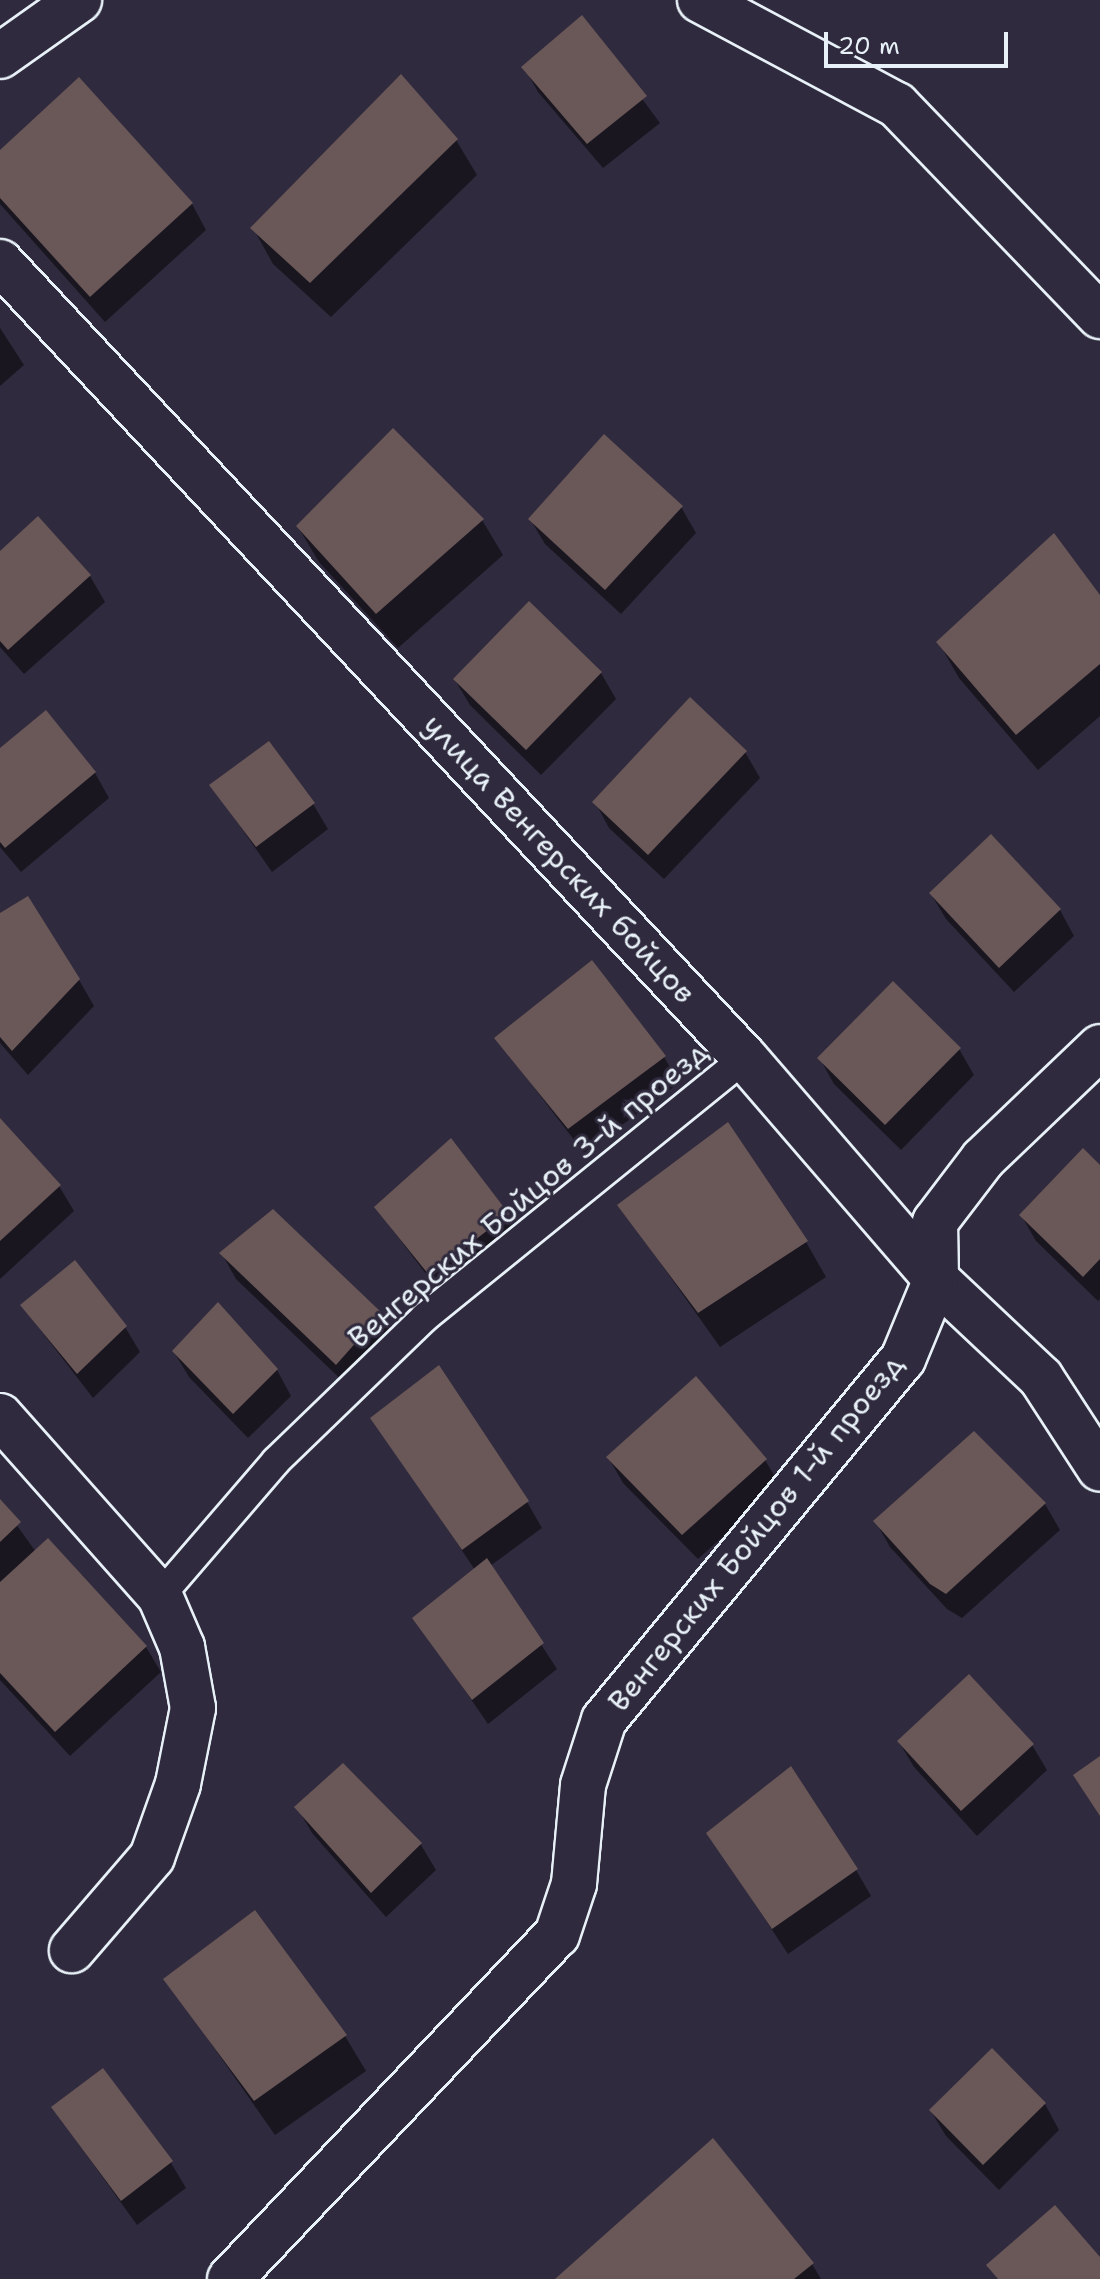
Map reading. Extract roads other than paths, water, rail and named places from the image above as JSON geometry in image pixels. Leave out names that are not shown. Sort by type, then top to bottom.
[{"type":"street","points":[[0,56],[79,0]]},
{"type":"street","points":[[700,0],[897,105],[1100,316]]},
{"type":"street","name":"улица Венгерских бойцов","points":[[0,262],[745,1058],[936,1279],[1041,1378],[1100,1469]]},
{"type":"street","points":[[936,1279],[935,1222],[983,1159],[1100,1047]]},
{"type":"street","name":"Венгерских Бойцов 1-й проезд","points":[[230,2279],[557,1935],[574,1884],[583,1785],[604,1720],[903,1359],[936,1279]]},
{"type":"street","points":[[0,1416],[160,1596],[182,1647],[193,1708],[178,1784],[152,1857],[72,1950]]},
{"type":"lane","name":"Венгерских Бойцов 3-й проезд","points":[[160,1596],[276,1461],[425,1317],[745,1058]]}]
